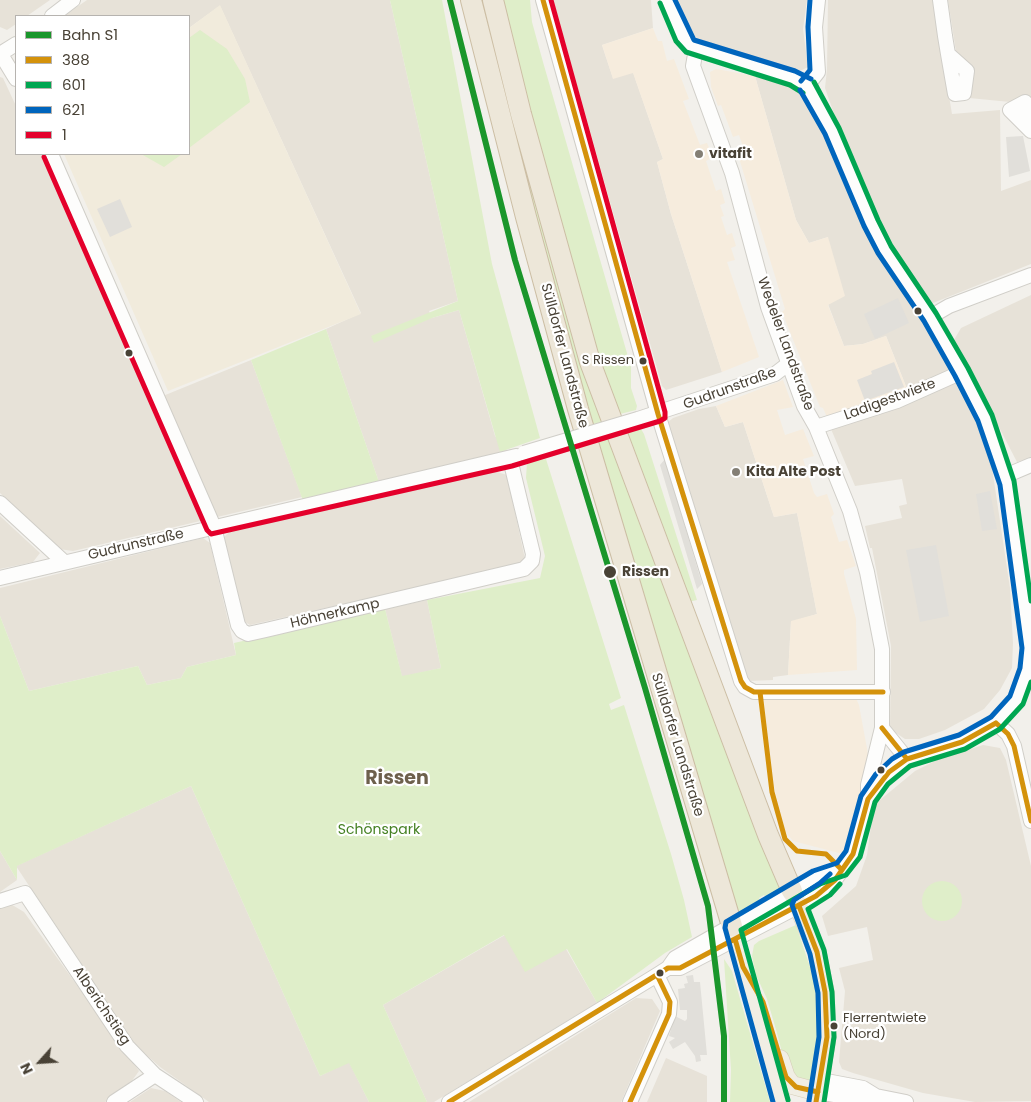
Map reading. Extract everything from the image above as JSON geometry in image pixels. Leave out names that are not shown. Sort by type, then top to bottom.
[{"type":"highway","name":"Sülldorfer Landstraße","points":[[471,0],[526,217],[578,409],[727,936]]},
{"type":"highway","name":"Sülldorfer Landstraße","points":[[493,0],[521,114],[590,362],[754,798],[796,899]]},
{"type":"main road","points":[[727,936],[763,1002],[786,1077],[796,1087],[819,1092],[827,1037],[825,992],[816,952],[796,899]]},
{"type":"main road","points":[[743,967],[781,1102]]},
{"type":"street","points":[[53,15],[73,0]]},
{"type":"street","points":[[543,0],[658,414],[734,663],[745,687],[754,692],[883,692]]},
{"type":"street","points":[[667,0],[682,37],[696,49],[793,78],[808,86],[832,131],[871,223],[889,256],[930,317],[962,372],[985,418],[1005,476],[1030,648],[1027,670],[1016,700],[996,723],[962,742],[907,759],[888,772],[868,799]]},
{"type":"street","points":[[808,86],[818,72],[815,27],[818,0]]},
{"type":"street","points":[[940,0],[948,54]]},
{"type":"street","points":[[15,45],[0,54],[15,77]]},
{"type":"street","name":"Wedeler Landstraße","points":[[449,1102],[662,972],[680,968],[695,954],[796,899],[824,874],[841,869],[853,854],[868,799],[868,785],[882,728],[883,692],[882,649],[867,572],[850,511],[816,427],[804,406],[768,307],[732,174],[693,66],[696,49]]},
{"type":"street","points":[[51,155],[214,527]]},
{"type":"street","points":[[930,317],[949,306],[1031,275]]},
{"type":"street","name":"Gudrunstraße","points":[[0,578],[510,459],[524,453],[658,414],[775,374],[788,364]]},
{"type":"street","name":"Ladigestwiete","points":[[816,427],[897,400],[962,372]]},
{"type":"street","name":"Höhnerkamp","points":[[214,527],[238,625],[242,631],[248,634],[519,571],[531,563],[532,548],[510,459]]},
{"type":"street","points":[[1005,476],[1031,465]]},
{"type":"street","points":[[0,503],[64,562]]},
{"type":"street","points":[[996,723],[1008,734],[1014,746],[1031,821]]},
{"type":"street","points":[[882,728],[907,759]]},
{"type":"street","name":"Alberichstieg","points":[[0,901],[25,893],[127,1046],[155,1075],[196,1102]]},
{"type":"street","points":[[630,1102],[669,1014],[670,1002],[662,972]]},
{"type":"street","points":[[114,1102],[155,1075]]},
{"type":"street","points":[[819,1092],[863,1088],[876,1096],[906,1102]]},
{"type":"shaded area","points":[[0,0],[50,0],[28,15],[15,15],[15,25],[7,30],[0,27]]},
{"type":"shaded area","points":[[87,0],[390,0],[458,301],[429,311],[432,318],[459,310],[495,436],[507,450],[510,459],[381,488],[326,329],[361,313],[220,6],[190,27],[190,15],[65,15]]},
{"type":"shaded area","points":[[553,0],[651,0],[653,28],[602,45],[613,78],[633,72],[663,159],[657,162],[671,214],[722,372],[666,390],[662,386]]},
{"type":"shaded area","points":[[677,0],[807,0],[803,29],[808,67],[798,72],[694,43],[684,23]]},
{"type":"shaded area","points":[[828,0],[933,0],[952,114],[1000,110],[1001,191],[1031,180],[1031,264],[928,305],[891,250],[851,163],[825,88]]},
{"type":"shaded area","points":[[948,0],[1031,0],[1031,104],[969,98],[961,84]]},
{"type":"shaded area","points":[[220,5],[361,314],[168,391],[64,155],[190,155],[190,27]]},
{"type":"shaded area","points":[[653,28],[658,41],[662,41],[667,61],[674,59],[689,99],[683,101],[700,145],[707,143],[713,157],[706,161],[716,191],[721,189],[725,203],[720,205],[724,216],[721,217],[727,235],[732,233],[736,246],[731,248],[735,260],[727,262],[759,357],[722,372],[671,214],[657,162],[663,159],[633,73],[613,79],[602,45]]},
{"type":"shaded area","points":[[716,69],[755,76],[796,220],[809,243],[828,237],[845,296],[828,305],[844,346],[863,344],[886,336],[907,389],[889,398],[827,417],[823,408],[820,407],[782,312],[785,309],[739,158],[746,155],[739,135],[733,137],[721,105],[718,106],[711,87],[710,72]]},
{"type":"shaded area","points":[[755,76],[789,83],[800,92],[807,102],[823,131],[869,239],[879,257],[915,304],[949,363],[971,408],[991,461],[1010,588],[1013,643],[1012,668],[1000,690],[984,709],[945,730],[919,739],[905,739],[890,729],[891,646],[872,548],[870,548],[865,526],[902,518],[899,506],[907,504],[902,479],[855,486],[831,429],[901,405],[907,389],[886,336],[863,344],[844,346],[828,304],[828,237],[809,243],[796,220]]},
{"type":"shaded area","points":[[0,77],[3,78],[15,104],[15,155],[40,155],[158,398],[251,360],[302,497],[73,551],[59,549],[0,493]]},
{"type":"shaded area","points":[[1023,136],[1030,171],[1009,177],[1006,137]]},
{"type":"shaded area","points":[[120,199],[132,227],[110,237],[97,209]]},
{"type":"shaded area","points":[[1031,295],[1031,458],[1017,462],[954,340],[961,328]]},
{"type":"shaded area","points":[[898,298],[909,323],[875,339],[864,314]]},
{"type":"shaded area","points":[[894,362],[904,387],[865,401],[857,380],[872,374],[871,371]]},
{"type":"shaded area","points":[[783,380],[793,407],[777,410],[785,435],[803,429],[814,456],[803,459],[814,493],[817,497],[827,494],[834,514],[831,517],[839,542],[847,540],[856,566],[844,570],[844,574],[856,619],[857,670],[788,675],[791,621],[817,614],[797,513],[774,517],[743,422],[725,427],[716,406]]},
{"type":"shaded area","points":[[716,406],[725,427],[743,422],[774,517],[797,513],[817,614],[791,622],[788,675],[773,677],[773,680],[748,681],[667,423],[673,418],[699,409]]},
{"type":"shaded area","points":[[665,459],[702,584],[697,589],[660,465]]},
{"type":"shaded area","points":[[494,471],[507,475],[525,559],[515,565],[250,625],[245,622],[223,538],[229,532]]},
{"type":"shaded area","points":[[990,491],[997,529],[982,531],[976,494]]},
{"type":"shaded area","points":[[0,516],[40,553],[33,562],[0,569]]},
{"type":"shaded area","points":[[203,538],[210,543],[236,655],[187,667],[181,678],[147,685],[138,666],[29,691],[0,616],[0,588]]},
{"type":"shaded area","points":[[936,545],[949,616],[920,622],[906,550]]},
{"type":"shaded area","points":[[427,600],[441,668],[402,677],[385,609]]},
{"type":"shaded area","points":[[855,696],[859,705],[870,765],[845,851],[839,853],[793,841],[785,831],[774,786],[764,700],[767,698]]},
{"type":"shaded area","points":[[983,745],[1000,748],[1006,760],[1031,866],[1031,1101],[975,1102],[923,1093],[842,1069],[839,1062],[845,991],[839,968],[873,960],[867,927],[828,936],[822,916],[856,886],[867,855],[874,805],[915,771],[937,760]]},
{"type":"shaded area","points":[[191,786],[320,1076],[349,1062],[369,1102],[209,1102],[160,1067],[132,1042],[16,866]]},
{"type":"shaded area","points":[[0,851],[17,880],[0,892]]},
{"type":"shaded area","points":[[9,903],[24,912],[139,1071],[126,1089],[105,1102],[0,1102],[0,906]]},
{"type":"shaded area","points":[[505,935],[566,949],[597,1003],[434,1102],[427,1102],[383,1005]]},
{"type":"shaded area","points":[[693,975],[694,982],[700,982],[707,1055],[700,1055],[701,1061],[696,1062],[695,1056],[685,1042],[673,1049],[669,1042],[675,1038],[669,1036],[675,1016],[685,1021],[687,1019],[687,1010],[680,1010],[678,989],[685,988],[684,984],[688,983],[686,976]]},
{"type":"shaded area","points":[[636,998],[652,999],[660,1011],[621,1102],[469,1102]]},
{"type":"shaded area","points":[[666,1058],[707,1076],[707,1102],[647,1102]]},
{"type":"shaded area","points":[[151,1088],[165,1091],[181,1102],[130,1102]]},
{"type":"green space","points":[[390,0],[442,0],[492,264],[540,438],[500,452],[459,310],[432,318],[374,343],[371,336],[458,301]]},
{"type":"green space","points":[[480,0],[488,0],[517,123],[781,886],[778,893],[767,899],[764,895],[759,898],[761,903],[744,913],[738,912],[554,293]]},
{"type":"green space","points":[[502,0],[530,0],[532,22],[543,62],[631,367],[631,388],[637,406],[636,410],[620,414],[596,350],[547,174]]},
{"type":"green space","points":[[200,30],[227,49],[245,79],[250,102],[190,147],[190,37]]},
{"type":"green space","points":[[143,155],[181,155],[164,167]]},
{"type":"green space","points":[[326,329],[381,488],[305,506],[251,360]]},
{"type":"green space","points":[[641,429],[697,600],[688,602],[623,435]]},
{"type":"green space","name":"Schönspark","points":[[546,459],[621,698],[609,704],[611,710],[624,705],[671,854],[692,937],[665,953],[597,1003],[567,949],[525,972],[504,935],[383,1005],[427,1102],[369,1102],[349,1063],[320,1076],[191,786],[17,866],[17,880],[0,851],[0,616],[29,691],[138,666],[147,685],[181,678],[187,667],[236,655],[234,643],[385,609],[402,676],[441,668],[427,600],[540,578],[545,556],[526,478],[527,463]]},
{"type":"green space","points":[[942,881],[956,887],[962,901],[956,915],[942,921],[928,915],[922,901],[928,887]]},
{"type":"green space","points":[[796,925],[816,985],[820,1021],[814,1079],[810,1082],[788,1076],[767,999],[756,975],[752,956],[754,945],[759,941]]},
{"type":"green space","points":[[724,959],[732,971],[770,1102],[730,1102],[731,1070]]},
{"type":"rail line","name":"S1","points":[[450,0],[515,260],[645,688],[708,906],[724,1036],[724,1102]]},
{"type":"transit line","name":"388","points":[[543,0],[658,414],[741,681],[745,687],[754,692],[883,692]]},
{"type":"transit line","name":"1","points":[[44,157],[207,530],[211,534],[512,466],[660,421],[665,418],[665,412],[551,0]]},
{"type":"transit line","name":"621","points":[[675,0],[694,40],[795,71],[811,79]]},
{"type":"transit line","name":"621","points":[[801,81],[810,70],[808,27],[810,0]]},
{"type":"transit line","name":"601","points":[[660,3],[676,41],[686,52],[790,85],[803,93]]},
{"type":"transit line","name":"601","points":[[814,82],[839,128],[891,246],[936,313],[968,368],[992,415],[1014,481],[1031,601]]},
{"type":"transit line","name":"621","points":[[773,1102],[725,928],[726,922],[813,871],[837,863],[846,851],[861,796],[876,774],[892,759],[904,752],[959,735],[991,717],[1010,696],[1020,668],[1022,648],[1000,485],[978,421],[924,321],[878,253],[864,226],[825,134],[800,90]]},
{"type":"transit line","name":"601","points":[[788,1100],[741,930],[820,884],[846,875],[860,857],[875,802],[888,784],[910,766],[965,749],[1000,729],[1023,704],[1031,682]]},
{"type":"transit line","name":"388","points":[[760,692],[772,792],[785,839],[797,851],[826,854],[841,869]]},
{"type":"transit line","name":"388","points":[[996,723],[1008,734],[1014,746],[1031,821]]},
{"type":"transit line","name":"388","points":[[449,1102],[668,968],[680,968],[816,896],[835,880],[853,854],[868,799],[889,772],[907,759],[962,742],[996,723]]},
{"type":"transit line","name":"388","points":[[882,728],[907,759]]},
{"type":"transit line","name":"621","points":[[809,1101],[819,1037],[818,993],[810,954],[792,905],[794,900],[830,874]]},
{"type":"transit line","name":"601","points":[[824,1102],[834,1037],[832,992],[824,950],[808,909],[830,895],[840,884]]},
{"type":"transit line","name":"388","points":[[799,906],[817,952],[825,992],[827,1037],[816,1102]]},
{"type":"transit line","name":"388","points":[[735,939],[743,967],[763,1002],[786,1077],[796,1087],[818,1092]]},
{"type":"transit line","name":"388","points":[[630,1102],[669,1014],[670,1002],[657,975]]},
{"type":"place","name":"vitafit","points":[[699,154]]},
{"type":"place","name":"S Rissen","points":[[643,361]]},
{"type":"place","name":"Kita Alte Post","points":[[736,472]]},
{"type":"place","name":"Rissen","points":[[610,572]]},
{"type":"place","name":"Flerrentwiete (Nord)","points":[[834,1026]]},
{"type":"district","name":"Rissen","points":[[397,779]]}]
